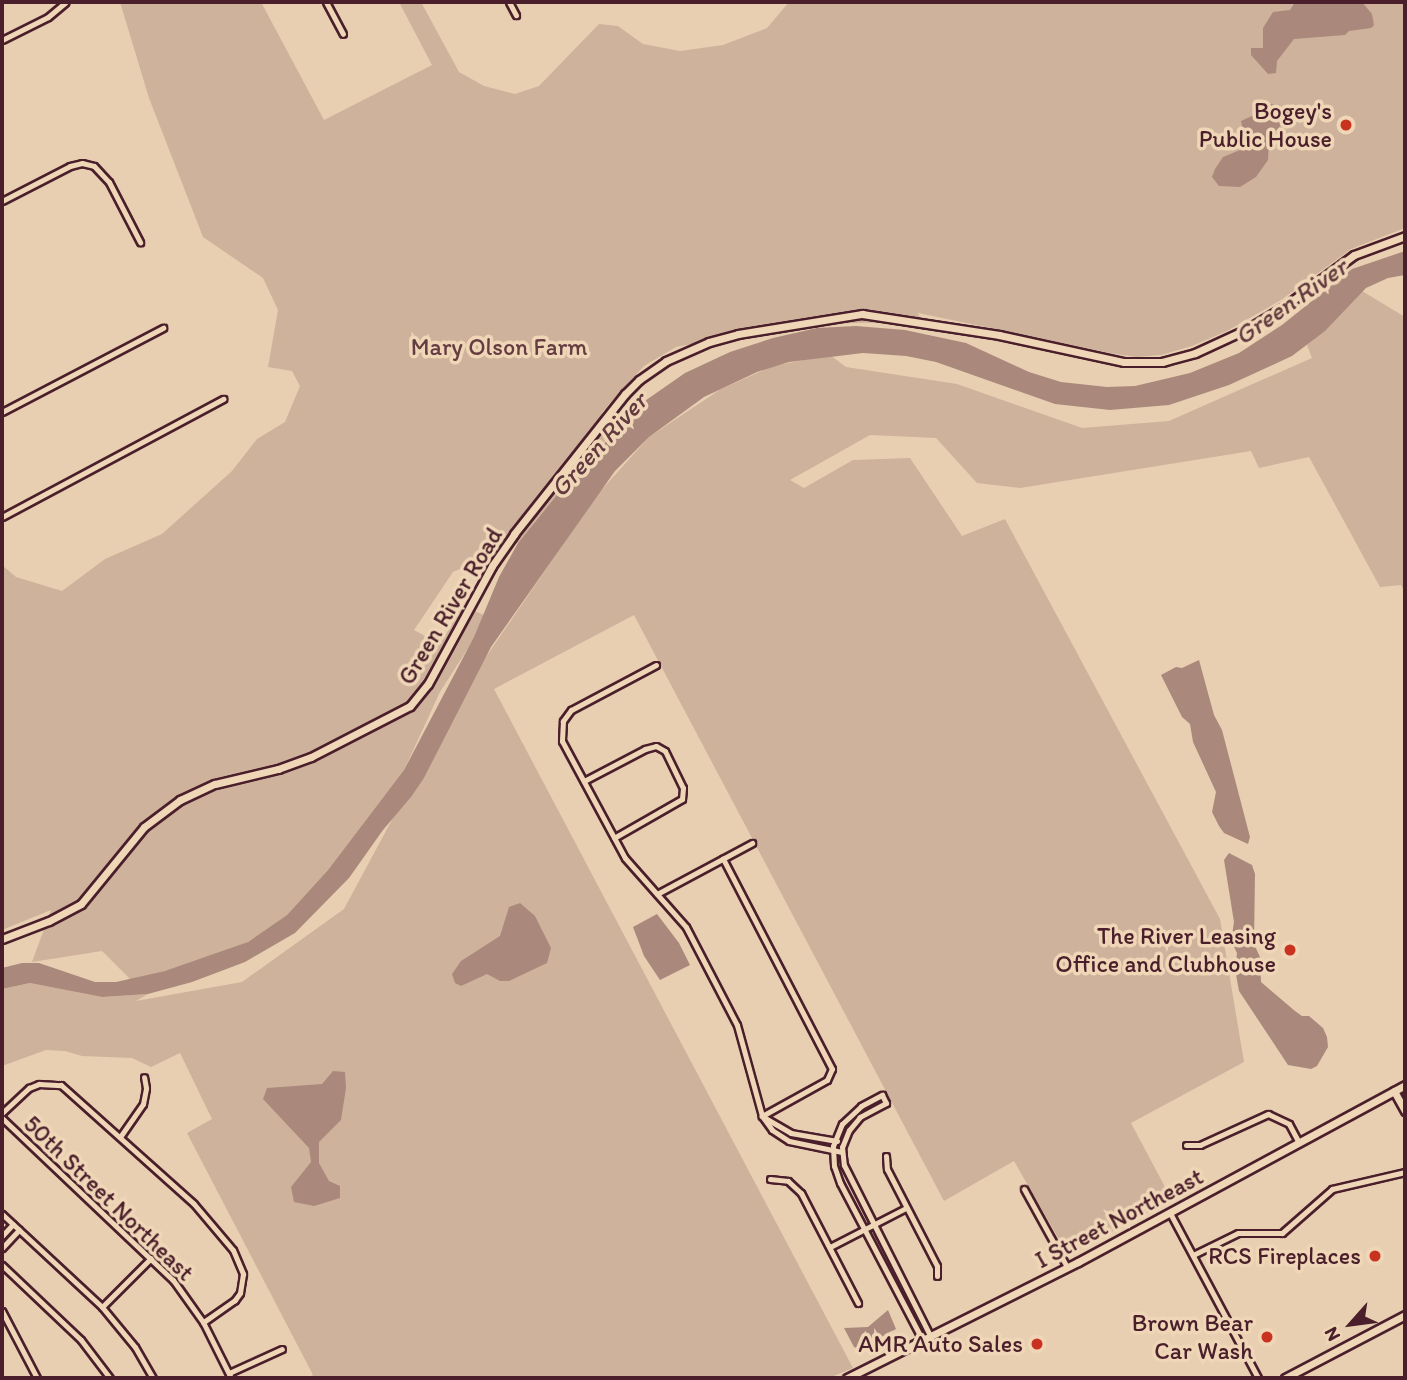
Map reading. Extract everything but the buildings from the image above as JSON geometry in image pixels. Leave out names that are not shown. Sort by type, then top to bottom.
[{"type":"street","points":[[2,40],[48,17],[66,2]]},
{"type":"street","points":[[326,2],[343,34]]},
{"type":"street","points":[[509,2],[516,15]]},
{"type":"street","points":[[2,201],[70,166],[82,163],[94,166],[109,181],[140,242]]},
{"type":"street","name":"Green River Road","points":[[2,939],[49,921],[81,904],[144,827],[180,800],[215,784],[303,760],[393,718],[410,706],[428,684],[500,553],[625,394],[649,372],[709,342],[762,330],[862,314],[999,335],[1124,362],[1162,362],[1195,353],[1249,328],[1285,306],[1354,256],[1405,236]]},
{"type":"street","points":[[2,412],[163,328]]},
{"type":"street","points":[[2,517],[223,399]]},
{"type":"street","points":[[656,664],[571,710],[561,728],[562,740],[632,869],[686,928],[737,1025],[762,1116],[782,1137],[843,1147]]},
{"type":"street","points":[[584,781],[645,749],[660,748],[684,792],[677,804],[614,838]]},
{"type":"street","points":[[657,894],[752,844]]},
{"type":"street","points":[[723,859],[830,1064],[830,1078],[762,1116]]},
{"type":"street","points":[[120,1137],[143,1104],[146,1088],[144,1077]]},
{"type":"street","points":[[2,1115],[21,1093],[39,1084],[61,1084],[210,1222],[233,1250],[243,1274],[240,1293],[235,1300],[203,1322]]},
{"type":"street","name":"I Street Northeast","points":[[847,1378],[1170,1213],[1405,1085]]},
{"type":"street","points":[[1394,1091],[1405,1111]]},
{"type":"street","points":[[923,1340],[837,1176],[834,1146],[847,1118],[882,1095],[886,1103],[860,1117],[843,1147],[848,1177],[931,1336]]},
{"type":"street","points":[[1186,1145],[1200,1145],[1268,1114],[1282,1118],[1289,1124],[1299,1143]]},
{"type":"street","name":"50th Street Northeast","points":[[2,1115],[173,1280],[203,1322],[230,1376]]},
{"type":"street","points":[[762,1116],[791,1133],[843,1147]]},
{"type":"street","points":[[886,1156],[887,1169],[937,1266],[937,1276]]},
{"type":"street","points":[[1192,1255],[1238,1233],[1282,1233],[1334,1188],[1405,1172]]},
{"type":"street","points":[[770,1179],[781,1179],[797,1188],[858,1303]]},
{"type":"street","points":[[1024,1189],[1067,1267]]},
{"type":"street","points":[[830,1247],[906,1208]]},
{"type":"street","points":[[1170,1213],[1258,1378]]},
{"type":"street","points":[[2,1214],[102,1307],[128,1338],[153,1378]]},
{"type":"street","points":[[2,1236],[13,1224]]},
{"type":"street","points":[[2,1248],[19,1230]]},
{"type":"street","points":[[102,1307],[151,1258]]},
{"type":"street","points":[[2,1265],[80,1340],[110,1378]]},
{"type":"street","points":[[2,1311],[37,1378]]},
{"type":"street","points":[[1285,1378],[1405,1315]]},
{"type":"street","points":[[230,1376],[282,1349]]},
{"type":"green space","name":"Mary Olson Farm","points":[[120,2],[261,2],[324,120],[432,65],[399,2],[421,2],[459,72],[484,86],[515,94],[539,86],[599,24],[618,26],[643,44],[680,51],[723,45],[767,28],[789,2],[1405,2],[1405,228],[1351,249],[1281,300],[1227,331],[1192,346],[1161,355],[1136,357],[1110,353],[918,313],[921,322],[791,324],[676,347],[644,366],[601,414],[614,426],[594,459],[565,485],[518,543],[453,572],[414,630],[440,644],[463,606],[484,615],[472,642],[440,692],[404,770],[328,870],[287,915],[248,942],[182,967],[131,980],[102,951],[32,962],[51,910],[2,930],[2,565],[16,577],[62,591],[105,559],[162,534],[232,471],[257,439],[285,422],[300,386],[292,371],[268,367],[278,310],[263,278],[203,237],[149,98]]},
{"type":"green space","points":[[1362,291],[1405,317],[1405,593],[1401,585],[1380,587],[1309,457],[1259,468],[1251,451],[1020,488],[977,483],[936,438],[870,435],[790,480],[804,488],[853,460],[910,458],[962,536],[1005,519],[1220,919],[1244,1062],[1131,1123],[1172,1200],[1068,1255],[1014,1161],[944,1201],[634,615],[494,689],[853,1368],[829,1378],[308,1378],[313,1375],[187,1133],[212,1119],[180,1053],[151,1067],[132,1058],[82,1056],[65,1051],[46,1050],[2,1066],[2,989],[30,983],[102,997],[148,994],[136,1001],[242,982],[344,909],[394,816],[424,778],[479,667],[597,495],[649,437],[721,389],[773,366],[830,355],[846,367],[957,384],[1082,428],[1169,421],[1312,358],[1307,345]]},
{"type":"shaded area","points":[[1295,2],[1362,2],[1372,14],[1374,25],[1371,28],[1349,31],[1345,35],[1294,39],[1277,61],[1276,73],[1268,74],[1251,55],[1251,48],[1263,48],[1263,28],[1273,12],[1290,10]]},
{"type":"shaded area","points":[[1269,104],[1280,105],[1286,119],[1269,139],[1268,160],[1256,177],[1240,187],[1219,186],[1212,177],[1215,169],[1223,157],[1240,150],[1245,140],[1241,121],[1265,110]]},
{"type":"shaded area","points":[[1405,251],[1405,275],[1388,278],[1366,288],[1325,331],[1292,356],[1229,385],[1169,405],[1110,410],[1055,404],[936,362],[906,356],[863,353],[789,362],[757,372],[704,397],[649,437],[615,471],[491,647],[424,778],[411,797],[383,830],[349,878],[295,933],[245,962],[192,982],[148,994],[102,997],[30,983],[2,989],[2,968],[22,963],[39,963],[95,982],[116,982],[165,971],[248,942],[287,915],[328,870],[404,770],[474,637],[499,577],[518,543],[565,485],[599,453],[619,419],[685,373],[730,352],[773,338],[817,328],[856,326],[905,330],[966,343],[1029,372],[1061,382],[1107,387],[1135,386],[1190,373],[1239,353],[1282,325],[1352,269]]},
{"type":"shaded area","points":[[1199,660],[1214,715],[1222,730],[1250,837],[1248,844],[1224,833],[1219,826],[1212,812],[1216,792],[1193,742],[1190,724],[1182,717],[1161,675]]},
{"type":"shaded area","points":[[1229,853],[1252,865],[1255,874],[1254,944],[1260,957],[1261,982],[1302,1016],[1309,1016],[1323,1028],[1327,1037],[1328,1047],[1317,1066],[1311,1069],[1288,1065],[1239,991],[1235,969],[1237,953],[1231,941],[1234,922],[1224,860]]},
{"type":"shaded area","points":[[520,903],[535,916],[551,948],[547,963],[509,981],[500,981],[487,974],[461,986],[455,983],[452,974],[461,961],[500,936],[509,907]]},
{"type":"shaded area","points":[[657,914],[679,943],[690,965],[660,980],[644,956],[633,927]]},
{"type":"shaded area","points":[[333,1071],[345,1072],[346,1088],[341,1120],[319,1142],[319,1163],[329,1181],[340,1186],[340,1198],[314,1206],[294,1202],[291,1187],[311,1162],[309,1148],[263,1099],[267,1088],[322,1084]]},
{"type":"shaded area","points":[[888,1310],[896,1329],[859,1349],[854,1347],[844,1328],[868,1327]]},
{"type":"place","name":"Bogey's Public House","points":[[1346,125]]},
{"type":"place","name":"The River Leasing Office and Clubhouse","points":[[1290,950]]},
{"type":"place","name":"RCS Fireplaces","points":[[1375,1256]]},
{"type":"place","name":"Brown Bear Car Wash","points":[[1267,1337]]},
{"type":"place","name":"AMR Auto Sales","points":[[1037,1344]]},
{"type":"water label","name":"Green River","points":[[1291,302]]},
{"type":"water label","name":"Green River","points":[[599,445]]}]
